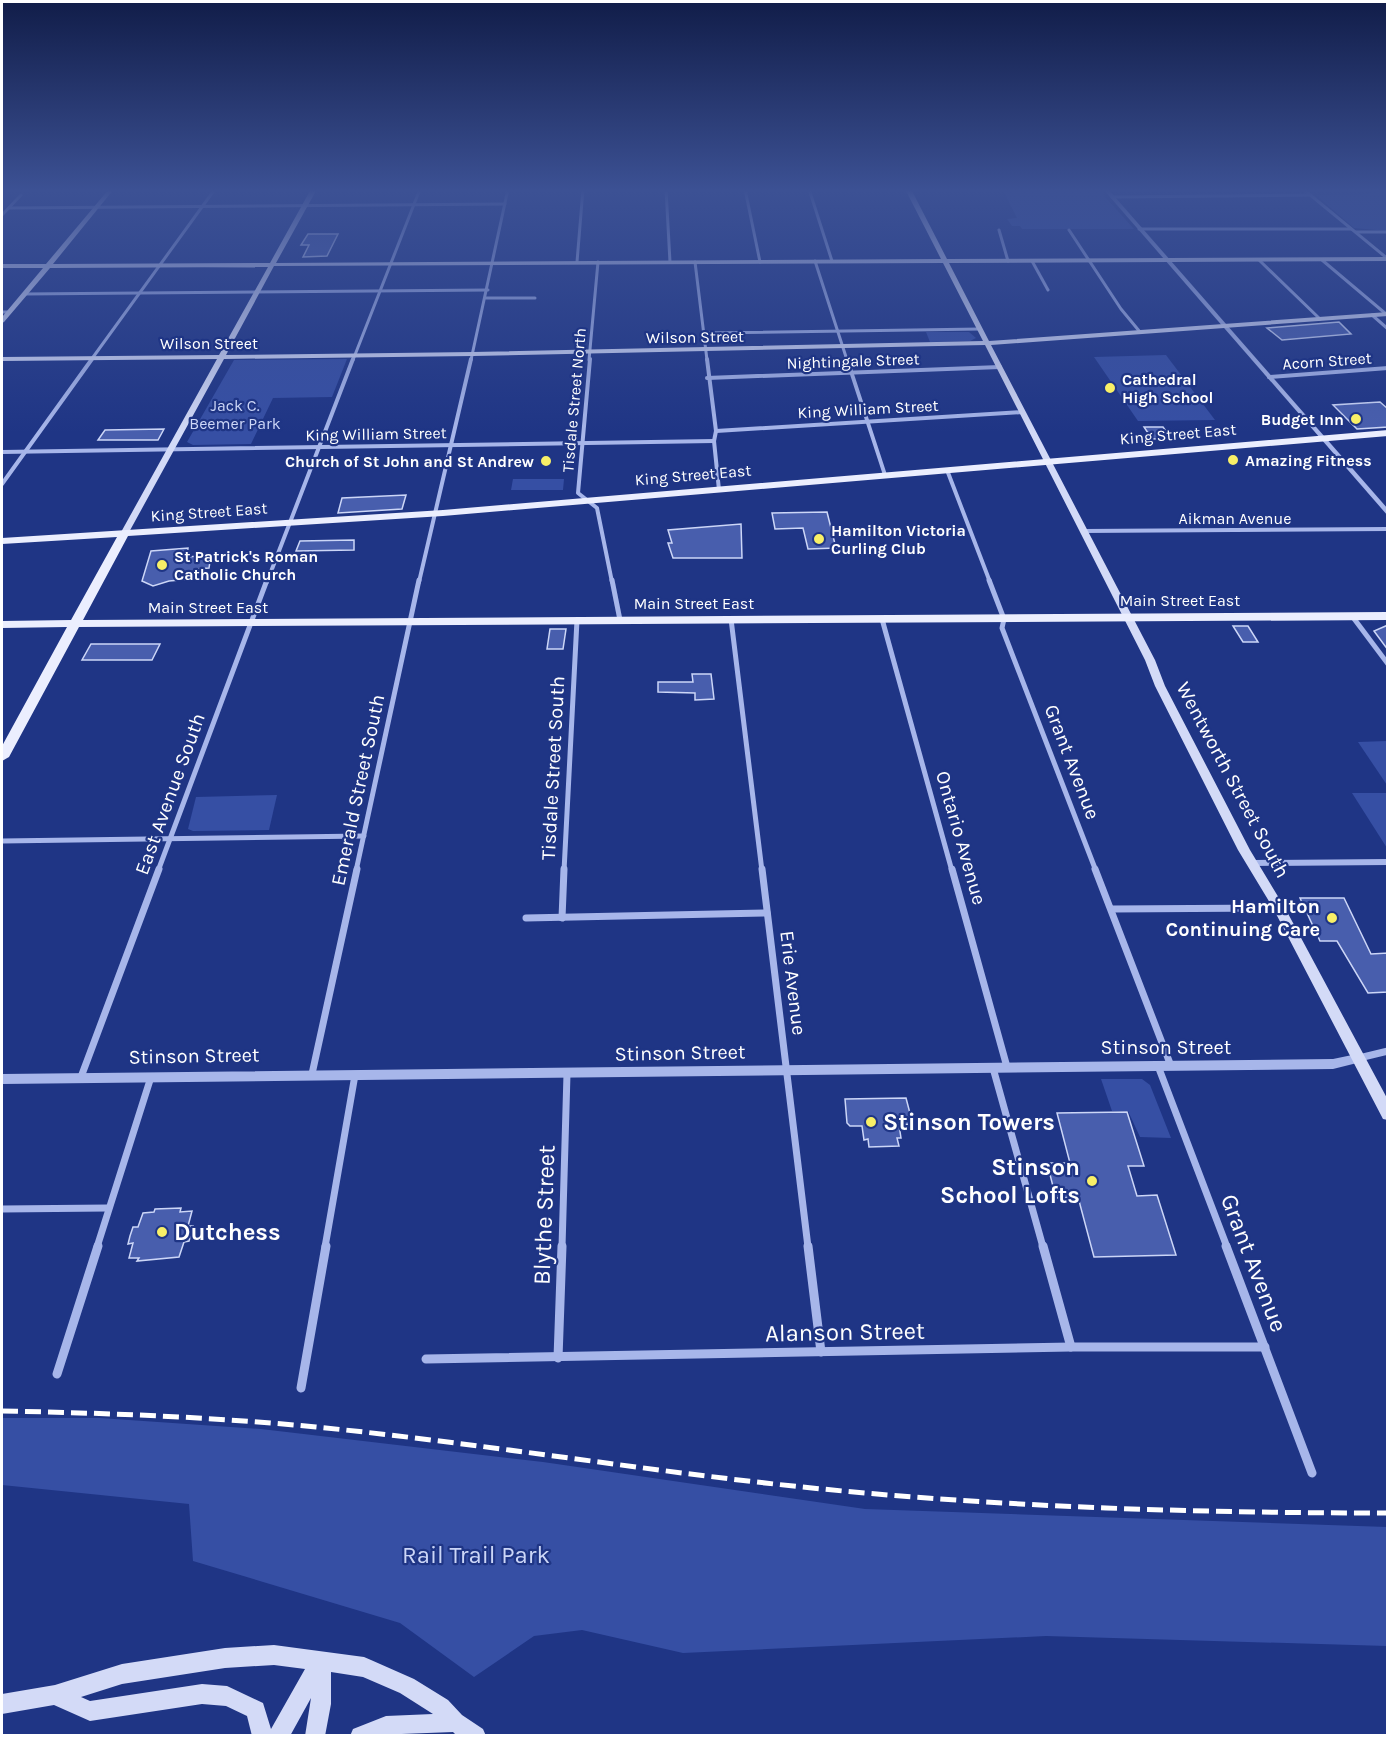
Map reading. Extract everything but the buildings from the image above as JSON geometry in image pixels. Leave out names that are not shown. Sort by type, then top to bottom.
[{"type":"main road","points":[[2,321],[5,312],[45,270]]},
{"type":"main road","points":[[2,757],[269,270]]},
{"type":"main road","name":"Wentworth Street South","points":[[950,270],[1128,617],[1173,712],[1244,850],[1255,863],[1388,1115]]},
{"type":"main road","name":"Wilson Street","points":[[2,359],[356,356],[987,343],[1387,314]]},
{"type":"main road","name":"King Street East","points":[[2,541],[434,513],[1388,433]]},
{"type":"main road","name":"Main Street East","points":[[2,624],[1388,616]]},
{"type":"main road","points":[[2,1704],[55,1695],[122,1674],[225,1658],[274,1655],[364,1667],[407,1686],[441,1707],[455,1722],[476,1736]]},
{"type":"main road","points":[[278,1736],[321,1661]]},
{"type":"main road","points":[[315,1736],[321,1704],[321,1661]]},
{"type":"main road","points":[[55,1695],[90,1711],[174,1696],[202,1694],[227,1696],[256,1710],[262,1736]]},
{"type":"main road","points":[[360,1736],[391,1724],[412,1722],[433,1725],[455,1722]]},
{"type":"street","points":[[2,484],[156,270]]},
{"type":"street","name":"East Avenue South","points":[[81,1077],[289,523],[388,270]]},
{"type":"street","name":"Emerald Street South","points":[[312,1074],[434,513],[492,270]]},
{"type":"street","name":"Tisdale Street North","points":[[586,501],[578,493],[597,270]]},
{"type":"street","points":[[696,270],[706,350],[707,378],[716,430],[714,441],[719,490]]},
{"type":"street","points":[[817,270],[885,475]]},
{"type":"street","points":[[1037,270],[1048,290]]},
{"type":"street","points":[[1096,270],[1121,309],[1140,332]]},
{"type":"street","points":[[1176,270],[1388,514]]},
{"type":"street","points":[[1269,270],[1320,319]]},
{"type":"street","points":[[1334,270],[1387,314]]},
{"type":"street","points":[[24,294],[488,290]]},
{"type":"street","points":[[486,298],[535,298]]},
{"type":"street","points":[[1372,315],[1388,329]]},
{"type":"street","points":[[704,333],[980,329]]},
{"type":"street","name":"Nightingale Street","points":[[707,378],[1000,367]]},
{"type":"street","name":"Acorn Street","points":[[1269,377],[1388,368]]},
{"type":"street","name":"King William Street","points":[[716,430],[1023,412]]},
{"type":"street","name":"King William Street","points":[[2,452],[714,441]]},
{"type":"street","name":"Grant Avenue","points":[[947,470],[1004,619],[1002,628],[1171,1066]]},
{"type":"street","points":[[586,501],[597,507],[620,620]]},
{"type":"street","name":"Aikman Avenue","points":[[1083,531],[1388,529]]},
{"type":"street","points":[[1352,616],[1388,664]]},
{"type":"street","name":"Erie Avenue","points":[[731,619],[821,1352]]},
{"type":"street","name":"Ontario Avenue","points":[[882,619],[1007,1067]]},
{"type":"street","name":"Tisdale Street South","points":[[562,918],[576,620]]},
{"type":"street","points":[[2,841],[364,836]]},
{"type":"street","points":[[1255,863],[1388,862]]},
{"type":"street","points":[[1112,909],[1279,908]]},
{"type":"street","points":[[526,918],[767,913]]},
{"type":"street","points":[[1358,1059],[1388,1052]]},
{"type":"street","name":"Stinson Street","points":[[2,1078],[312,1074],[567,1074],[1333,1064],[1358,1059]]},
{"type":"street","name":"Grant Avenue","points":[[1158,1066],[1312,1473]]},
{"type":"street","points":[[993,1068],[1071,1347]]},
{"type":"street","name":"Blythe Street","points":[[558,1358],[567,1074]]},
{"type":"street","points":[[301,1388],[355,1075]]},
{"type":"street","points":[[57,1374],[108,1208],[152,1077]]},
{"type":"street","points":[[2,1209],[108,1208]]},
{"type":"street","name":"Alanson Street","points":[[426,1359],[1071,1347],[1265,1347]]},
{"type":"green space","points":[[926,332],[969,332],[976,338],[970,341],[930,342]]},
{"type":"green space","points":[[1166,355],[1215,420],[1138,421],[1094,357]]},
{"type":"green space","name":"Jack C. Beemer Park","points":[[347,359],[332,397],[273,398],[251,444],[193,445],[187,442],[234,360]]},
{"type":"green space","points":[[513,479],[564,479],[563,490],[511,490]]},
{"type":"green space","points":[[1388,741],[1387,785],[1358,742]]},
{"type":"green space","points":[[1352,793],[1387,793],[1387,848]]},
{"type":"green space","points":[[277,795],[269,830],[193,831],[188,829],[196,797]]},
{"type":"green space","points":[[1101,1079],[1142,1079],[1150,1085],[1171,1138],[1140,1137],[1128,1111],[1112,1111]]},
{"type":"green space","name":"Rail Trail Park","points":[[2,1418],[100,1418],[261,1429],[543,1462],[865,1509],[1387,1527],[1387,1646],[1046,1636],[683,1653],[582,1630],[534,1636],[474,1677],[400,1623],[193,1561],[189,1504],[2,1485]]},
{"type":"railway","points":[[2,1411],[159,1416],[316,1427],[741,1480],[948,1500],[1095,1508],[1388,1513]]},
{"type":"place","name":"Cathedral High School","points":[[1110,388]]},
{"type":"place","name":"Budget Inn","points":[[1356,419]]},
{"type":"place","name":"Amazing Fitness","points":[[1233,460]]},
{"type":"place","name":"Church of St John and St Andrew","points":[[546,461]]},
{"type":"place","name":"Hamilton Victoria Curling Club","points":[[819,539]]},
{"type":"place","name":"St Patrick's Roman Catholic Church","points":[[162,565]]},
{"type":"place","name":"Hamilton Continuing Care","points":[[1332,918]]},
{"type":"place","name":"Stinson Towers","points":[[871,1122]]},
{"type":"place","name":"Stinson School Lofts","points":[[1092,1181]]},
{"type":"place","name":"Dutchess","points":[[162,1232]]}]
